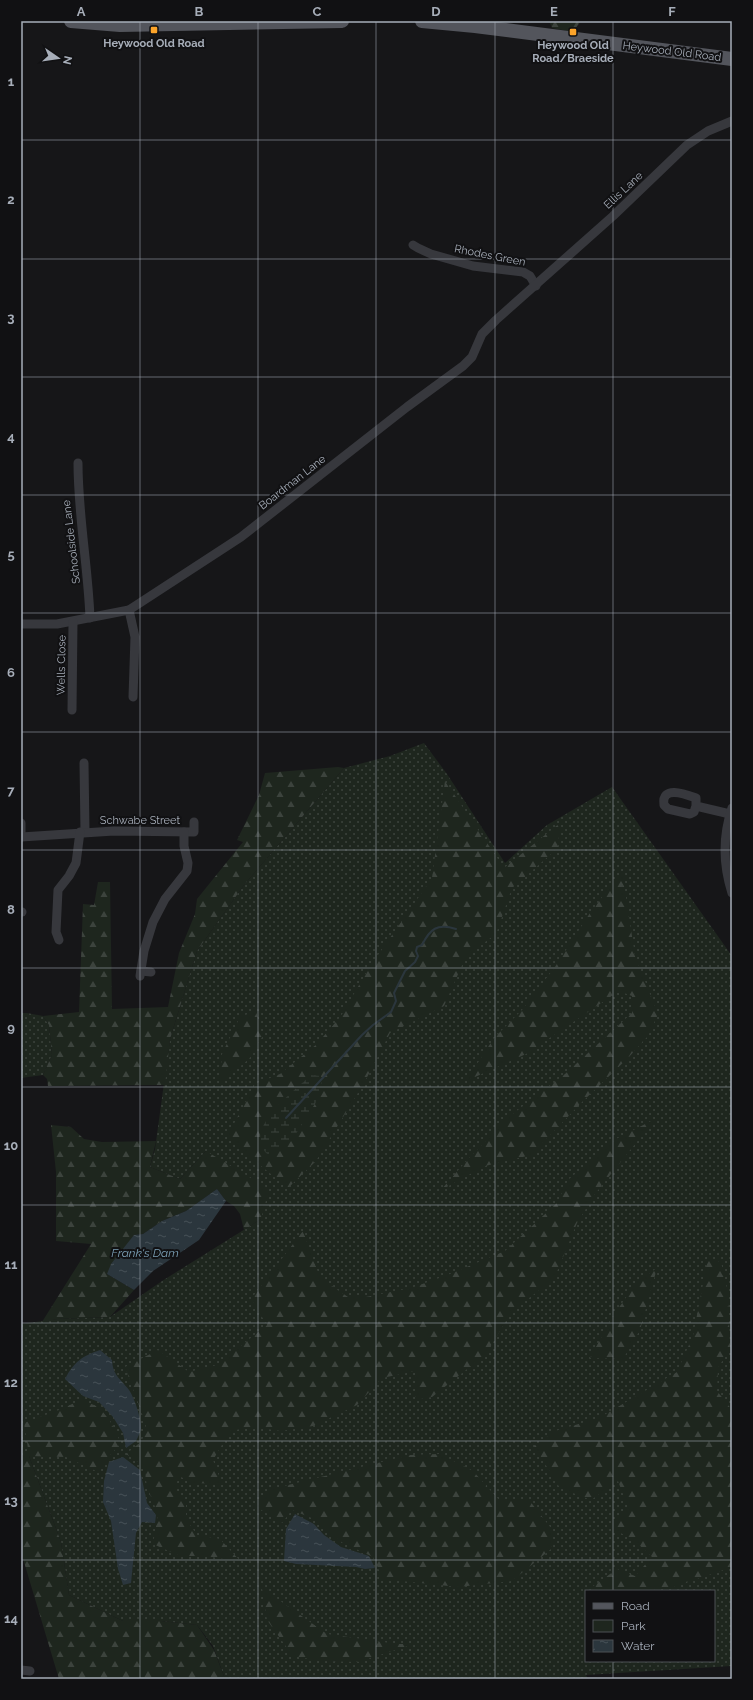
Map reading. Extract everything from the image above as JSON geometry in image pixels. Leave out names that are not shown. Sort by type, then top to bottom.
[{"type":"main road","points":[[71,21],[120,24],[342,21]]},
{"type":"main road","name":"Heywood Old Road","points":[[422,21],[482,27],[732,59]]},
{"type":"street","name":"Ellis Lane","points":[[536,286],[688,146],[708,130],[732,122]]},
{"type":"street","name":"Rhodes Green","points":[[413,245],[431,254],[467,265],[524,272],[530,276],[536,286]]},
{"type":"street","name":"Boardman Lane","points":[[21,621],[57,624],[129,610],[241,537],[407,407],[463,366],[472,357],[480,337],[485,330],[536,286]]},
{"type":"street","name":"Schoolside Lane","points":[[78,463],[78,495],[88,577],[90,618]]},
{"type":"street","points":[[129,610],[135,637],[133,697]]},
{"type":"street","name":"Wells Close","points":[[72,710],[73,622]]},
{"type":"street","points":[[59,940],[56,932],[58,890],[76,863],[83,832],[84,763]]},
{"type":"street","points":[[696,806],[731,811],[726,837],[725,856],[732,893]]},
{"type":"street","name":"Schwabe Street","points":[[21,837],[83,832],[194,832],[194,822]]},
{"type":"street","points":[[21,823],[21,837]]},
{"type":"street","points":[[151,972],[141,973],[144,951],[153,922],[165,899],[187,871],[188,862],[184,846],[184,832]]},
{"type":"green space","points":[[549,21],[580,22],[573,32],[552,28]]},
{"type":"green space","points":[[424,743],[447,774],[505,863],[547,825],[612,787],[732,956],[732,1666],[586,1675],[588,1679],[225,1679],[213,1646],[197,1625],[161,1621],[123,1621],[69,1595],[61,1542],[29,1456],[21,1457],[21,1324],[57,1319],[110,1317],[162,1281],[261,1219],[206,1151],[180,1179],[150,1167],[155,1149],[170,1039],[197,951],[244,885],[344,768],[390,756]]},
{"type":"green space","points":[[338,767],[344,768],[244,885],[197,951],[170,1039],[165,1085],[48,1086],[47,1079],[43,1075],[52,1055],[49,1025],[43,1016],[79,1012],[83,904],[94,905],[98,882],[110,882],[112,1009],[168,1007],[179,953],[195,914],[197,899],[243,842],[237,840],[259,795],[265,773]]},
{"type":"green space","points":[[445,781],[504,868],[560,823],[558,848],[512,888],[496,934],[466,956],[444,1006],[390,1033],[364,1083],[316,1161],[288,1188],[239,1148],[228,1135],[255,1084],[280,1074],[317,1044],[341,1016],[369,968],[432,878]]},
{"type":"green space","points":[[622,871],[635,956],[658,1014],[648,1036],[531,1155],[485,1166],[441,1190],[468,1159],[510,1116],[565,1074],[632,1013],[632,996],[619,991],[526,1054],[466,1081],[494,1038],[522,1010],[555,967],[590,913]]},
{"type":"green space","points":[[256,1011],[262,1037],[249,1059],[220,1083],[222,1054],[240,1017]]},
{"type":"green space","points":[[21,1013],[43,1016],[49,1025],[52,1055],[43,1075],[21,1078]]},
{"type":"green space","points":[[311,1075],[321,1076],[322,1091],[320,1096],[292,1140],[273,1157],[270,1156],[262,1147],[260,1138],[262,1128],[268,1118],[285,1098]]},
{"type":"green space","points":[[655,1119],[595,1194],[577,1223],[554,1279],[512,1311],[486,1354],[432,1397],[415,1400],[416,1371],[382,1378],[357,1405],[313,1426],[281,1431],[253,1427],[230,1431],[213,1460],[222,1484],[193,1483],[179,1476],[174,1491],[186,1504],[186,1519],[197,1535],[220,1539],[241,1562],[206,1556],[180,1556],[153,1544],[158,1514],[147,1487],[144,1466],[126,1454],[142,1441],[146,1425],[125,1367],[158,1350],[189,1372],[217,1365],[267,1325],[251,1299],[303,1231],[320,1278],[348,1297],[366,1297],[411,1288],[445,1276],[505,1251],[557,1203],[568,1180],[616,1139]]},
{"type":"green space","points":[[51,1125],[71,1127],[84,1139],[102,1142],[156,1141],[150,1167],[180,1179],[206,1151],[269,1189],[261,1219],[244,1230],[240,1214],[234,1206],[226,1201],[217,1189],[186,1211],[162,1221],[143,1234],[134,1235],[107,1274],[134,1290],[110,1317],[57,1319],[42,1322],[91,1244],[56,1241],[56,1172]]},
{"type":"green space","points":[[708,1258],[721,1262],[728,1293],[730,1348],[718,1368],[717,1391],[732,1410],[732,1567],[674,1587],[653,1590],[591,1590],[592,1587],[617,1569],[635,1576],[652,1557],[635,1541],[610,1527],[628,1507],[618,1481],[591,1500],[560,1488],[534,1446],[555,1431],[599,1418],[677,1372],[693,1336]]},
{"type":"green space","points":[[657,1268],[640,1330],[623,1359],[590,1358],[613,1316],[637,1282]]},
{"type":"green space","points":[[81,1400],[99,1407],[110,1421],[121,1443],[96,1471],[66,1457],[29,1456],[61,1542],[69,1595],[123,1621],[161,1621],[197,1625],[214,1650],[225,1679],[59,1679],[21,1552],[21,1457],[29,1455],[24,1423]]},
{"type":"green space","points":[[440,1454],[473,1471],[499,1500],[529,1500],[554,1532],[551,1549],[512,1581],[458,1587],[383,1579],[373,1557],[343,1543],[329,1533],[319,1521],[292,1510],[282,1523],[255,1506],[268,1490],[410,1455]]},
{"type":"green space","points":[[262,1588],[327,1634],[397,1644],[414,1644],[358,1662],[321,1661],[293,1656],[267,1620]]},
{"type":"water","name":"Frank's Dam","points":[[217,1189],[226,1201],[199,1240],[153,1271],[134,1290],[107,1274],[111,1264],[134,1235],[143,1234],[162,1221],[186,1211]]},
{"type":"water","points":[[100,1350],[112,1360],[115,1373],[131,1393],[139,1415],[141,1425],[140,1434],[136,1441],[126,1448],[123,1433],[113,1417],[99,1402],[83,1396],[65,1379],[79,1360]]},
{"type":"water","points":[[123,1457],[140,1470],[147,1503],[156,1515],[155,1523],[142,1522],[136,1533],[131,1583],[123,1585],[118,1569],[111,1521],[103,1502],[104,1481],[109,1462]]},
{"type":"water","points":[[295,1514],[314,1524],[324,1535],[341,1547],[369,1556],[375,1568],[365,1569],[356,1567],[296,1564],[284,1561],[286,1529]]},
{"type":"waterway","points":[[286,1118],[362,1035],[391,1012],[396,1001],[394,993],[405,971],[415,962],[418,956],[416,951],[417,947],[422,945],[431,931],[439,927],[456,929]]},
{"type":"place","name":"Heywood Old Road","points":[[154,30]]},
{"type":"place","name":"Heywood Old Road/Braeside","points":[[573,32]]}]
